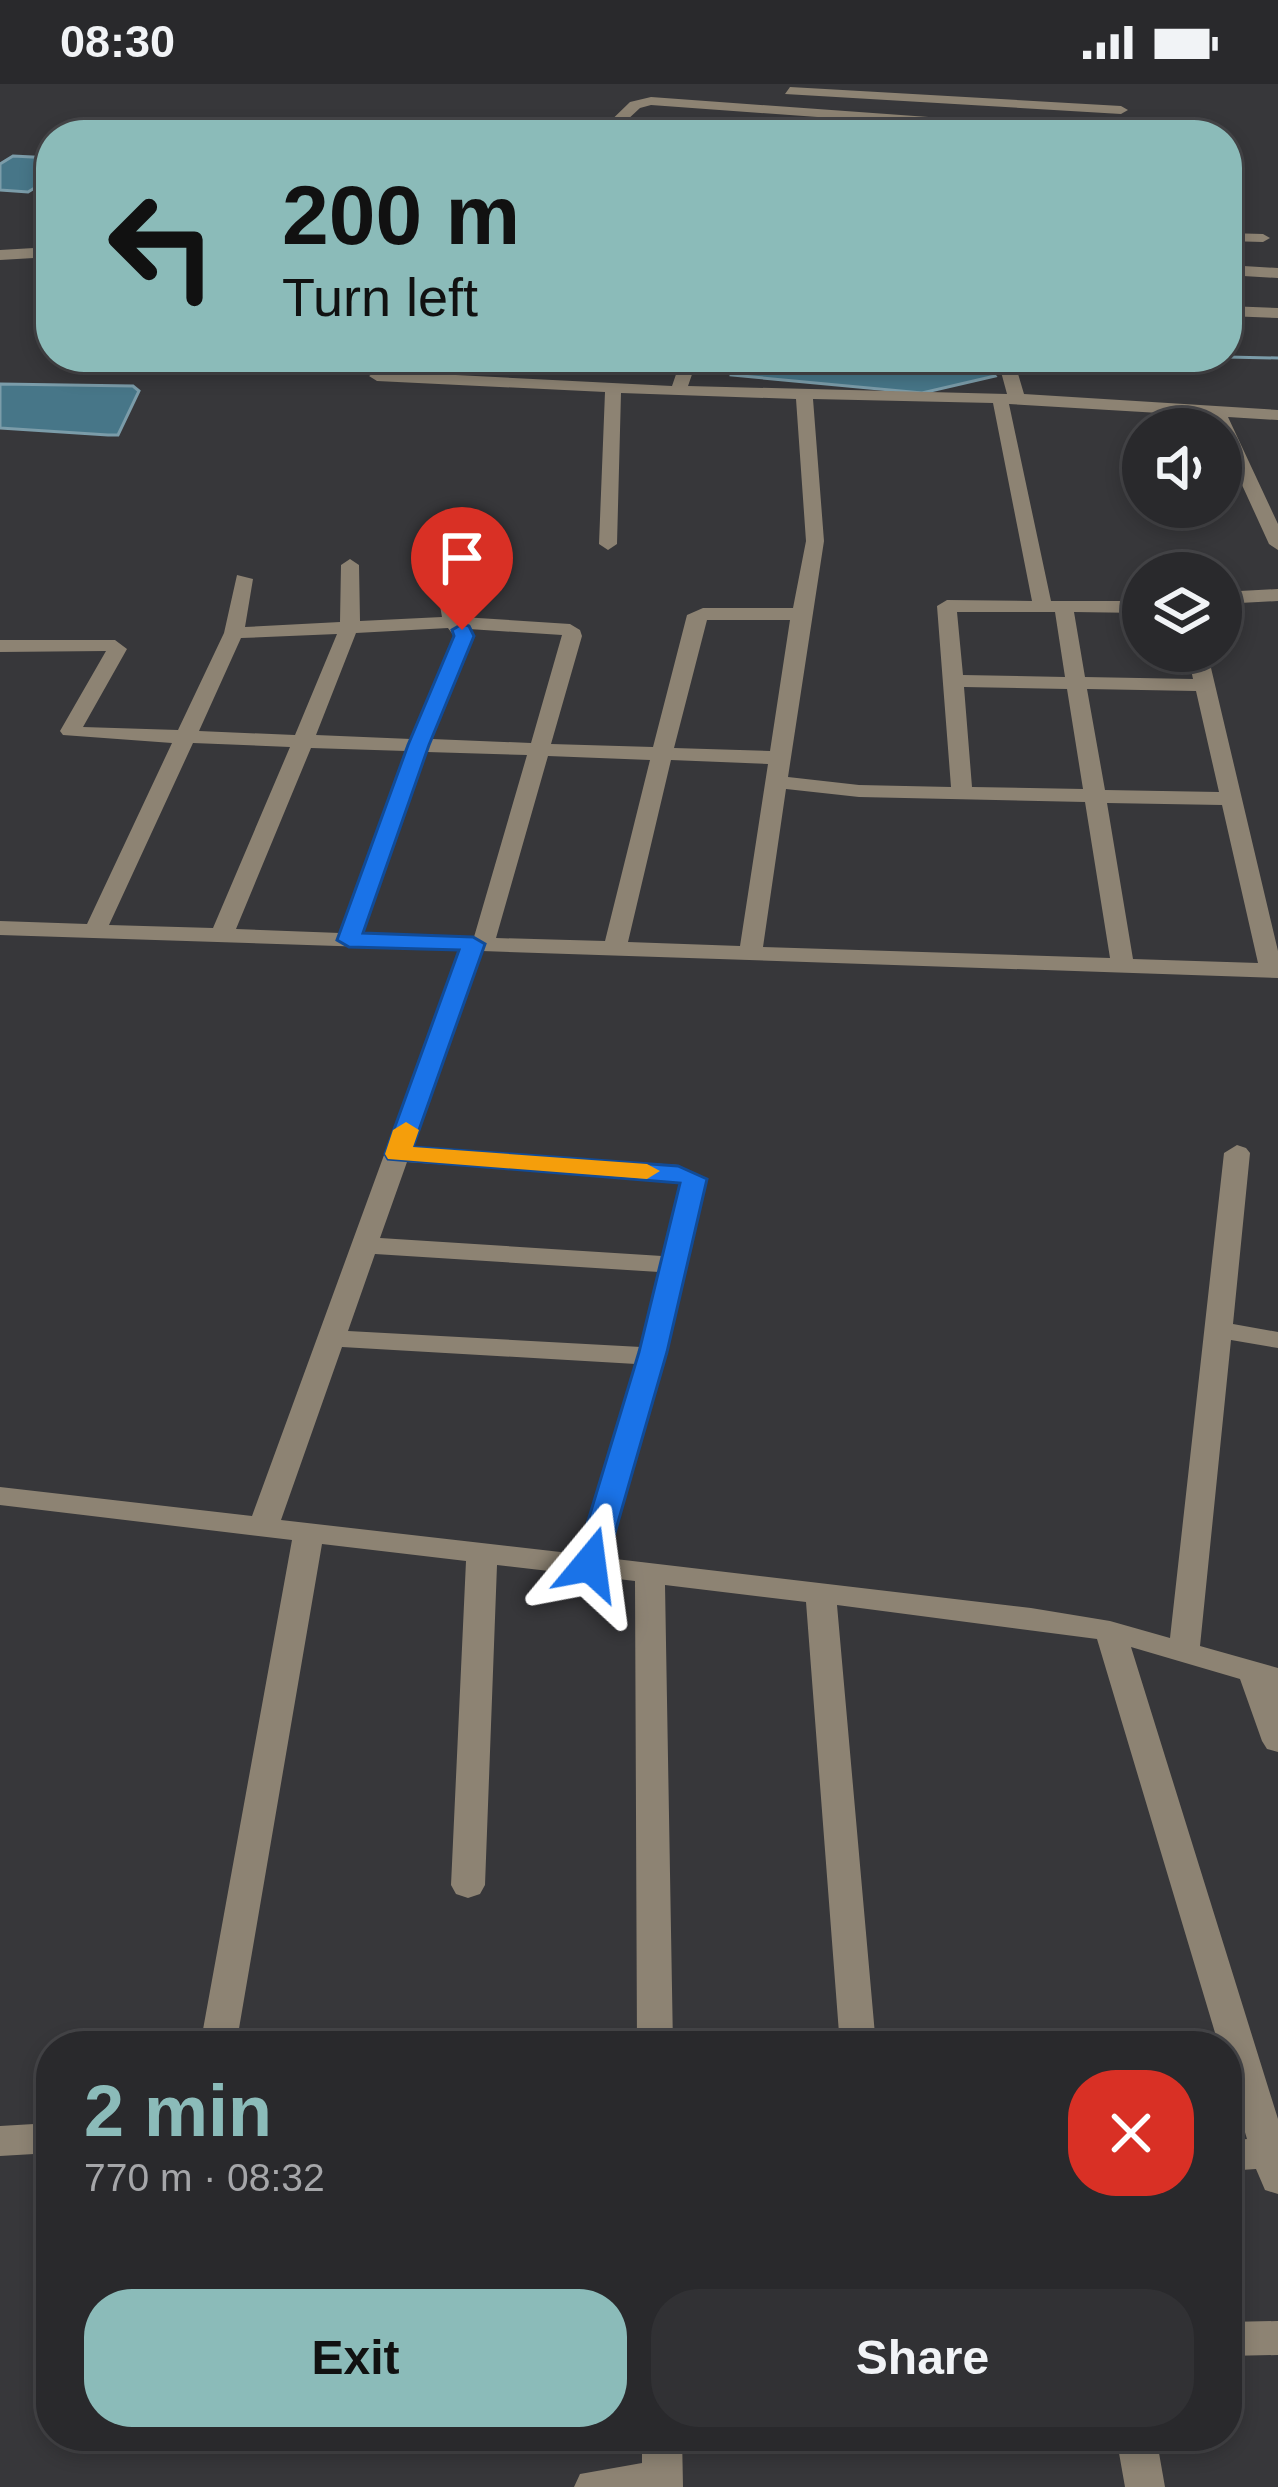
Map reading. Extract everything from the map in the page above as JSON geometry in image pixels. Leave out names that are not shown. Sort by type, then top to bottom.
[{"type":"street","points":[[774,114],[791,87],[1121,110]]},
{"type":"street","points":[[619,120],[635,105],[651,100],[873,120]]},
{"type":"street","points":[[848,120],[851,116]]},
{"type":"street","points":[[1242,237],[1263,238]]},
{"type":"street","points":[[0,255],[36,252]]},
{"type":"street","points":[[1242,272],[1278,273]]},
{"type":"street","points":[[1242,311],[1278,313]]},
{"type":"street","points":[[491,383],[496,372]]},
{"type":"street","points":[[678,392],[685,372]]},
{"type":"street","points":[[1006,372],[1054,608],[1077,683],[1123,966]]},
{"type":"street","points":[[377,376],[491,383],[584,379],[613,388],[678,392],[1009,399],[1153,408]]},
{"type":"street","points":[[608,544],[613,388]]},
{"type":"street","points":[[751,953],[814,541],[804,395]]},
{"type":"street","points":[[1242,415],[1275,420]]},
{"type":"street","points":[[1242,466],[1278,544]]},
{"type":"street","points":[[222,935],[348,628],[350,565]]},
{"type":"street","points":[[349,940],[464,636],[453,622],[442,566]]},
{"type":"street","points":[[95,931],[234,634],[244,579]]},
{"type":"street","points":[[1242,597],[1278,595]]},
{"type":"street","points":[[962,794],[946,606],[1122,607]]},
{"type":"street","points":[[615,949],[694,619],[703,614],[801,614]]},
{"type":"street","points":[[234,634],[453,622],[570,630],[572,636],[478,944],[264,1525]]},
{"type":"street","points":[[0,646],[108,644],[117,649],[70,731],[780,758]]},
{"type":"street","points":[[0,928],[1274,971],[1202,672]]},
{"type":"street","points":[[952,681],[1205,686]]},
{"type":"street","points":[[776,782],[859,791],[1232,799]]},
{"type":"street","points":[[398,1154],[678,1173],[694,1179],[675,1265],[590,1564]]},
{"type":"street","points":[[1184,1652],[1237,1154]]},
{"type":"street","points":[[365,1245],[675,1265]]},
{"type":"street","points":[[1220,1330],[1278,1340]]},
{"type":"street","points":[[332,1339],[649,1356]]},
{"type":"street","points":[[0,1496],[590,1564],[1110,1631],[1265,1676],[1278,1741]]},
{"type":"street","points":[[221,2031],[309,1530]]},
{"type":"street","points":[[468,1886],[482,1551]]},
{"type":"street","points":[[650,1572],[655,2031]]},
{"type":"street","points":[[820,1593],[857,2031]]},
{"type":"street","points":[[1110,1631],[1235,2031]]},
{"type":"street","points":[[1242,2055],[1275,2161],[1242,2158]]},
{"type":"street","points":[[0,2141],[36,2139]]},
{"type":"street","points":[[1242,2339],[1278,2338]]},
{"type":"street","points":[[594,2487],[663,2483],[662,2451]]},
{"type":"street","points":[[1139,2451],[1145,2487]]},
{"type":"water","points":[[13,156],[36,157],[36,187],[28,192],[0,190],[0,164]]},
{"type":"water","points":[[992,372],[995,376],[922,393],[731,375]]},
{"type":"water","points":[[0,384],[133,386],[139,391],[118,435],[108,435],[0,428]]},
{"type":"waterway","points":[[1242,357],[1278,358]]},
{"type":"slow traffic","points":[[406,1130],[398,1154],[647,1171]]},
{"type":"route","points":[[462,630],[464,636],[349,940],[473,944],[398,1154],[678,1173],[694,1179],[653,1352],[590,1564]]}]
